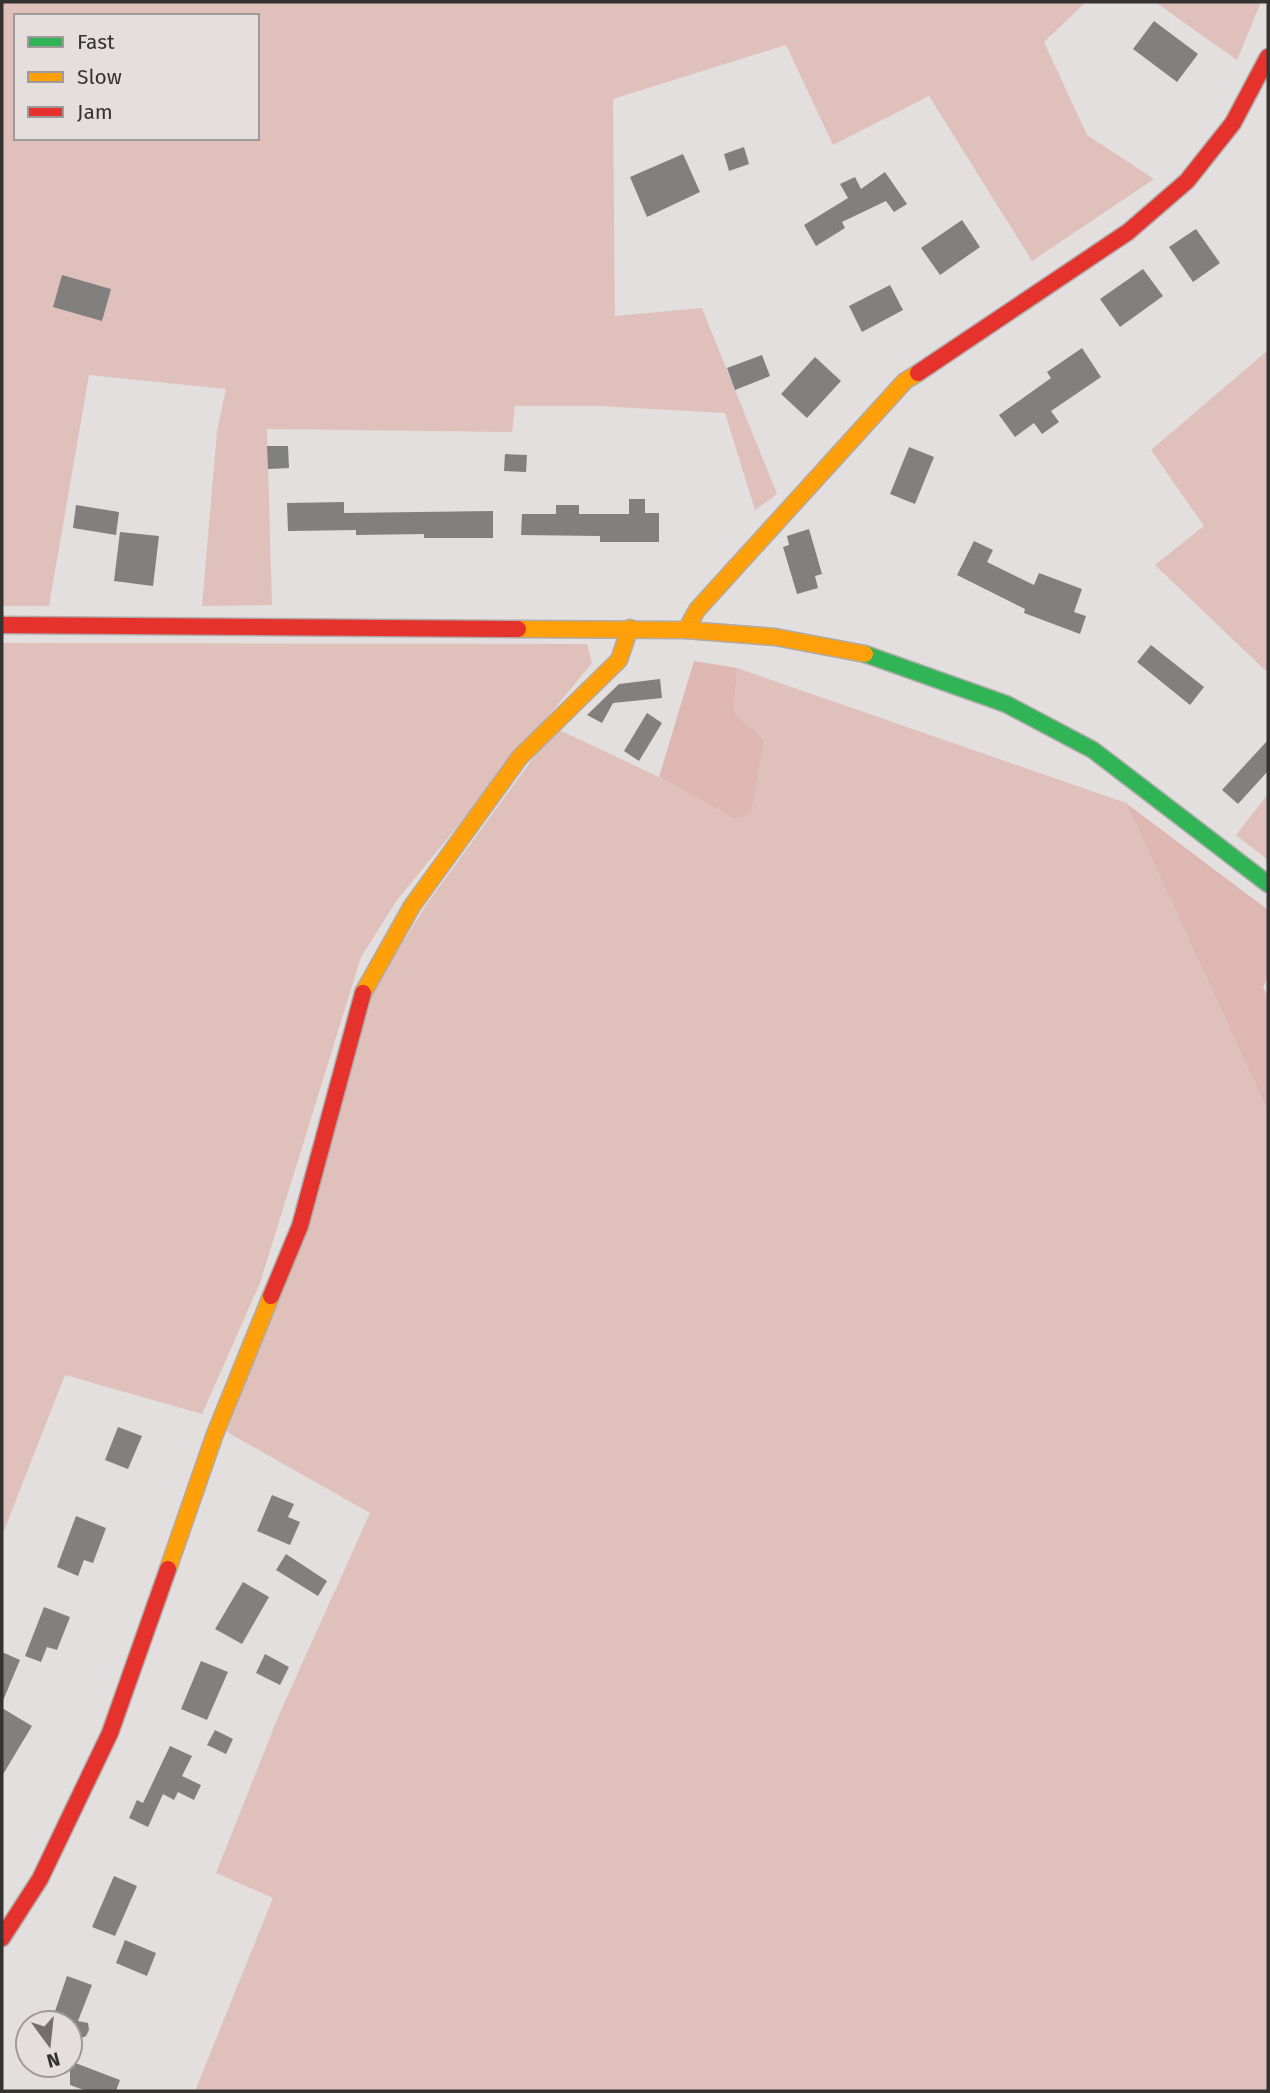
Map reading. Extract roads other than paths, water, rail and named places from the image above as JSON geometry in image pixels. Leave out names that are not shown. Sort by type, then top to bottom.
[{"type":"street","points":[[686,630],[696,610],[905,380],[1128,232],[1187,181],[1233,123],[1268,57]]},
{"type":"street","points":[[2,625],[630,628],[775,637],[876,656],[1006,704],[1093,750],[1268,884]]},
{"type":"street","points":[[2,1938],[40,1880],[110,1733],[215,1434],[300,1226],[364,990],[412,906],[520,757],[620,660],[630,628]]}]
